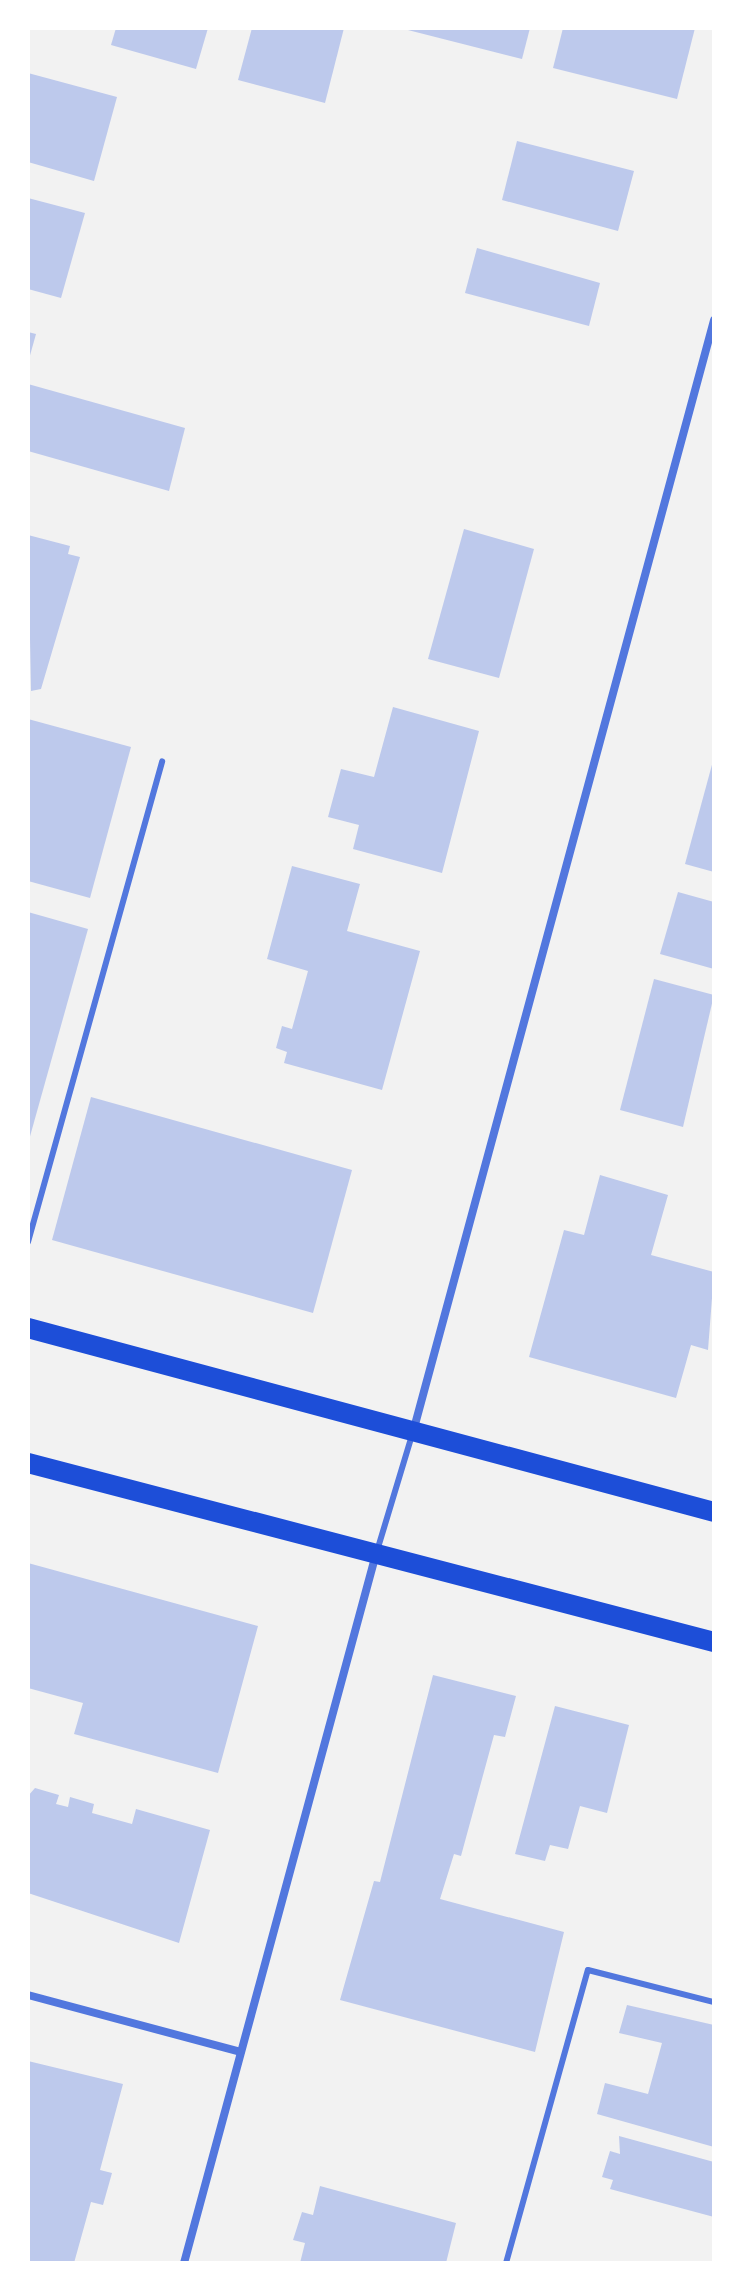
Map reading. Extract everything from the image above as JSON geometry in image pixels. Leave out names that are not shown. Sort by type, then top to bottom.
[{"type":"main road","points":[[28,1328],[714,1512]]},
{"type":"main road","points":[[28,1463],[714,1642]]},
{"type":"street","points":[[413,1432],[714,320]]},
{"type":"street","points":[[184,2263],[376,1554]]},
{"type":"street","points":[[28,1995],[241,2052]]},
{"type":"lane","points":[[28,1242],[162,761]]},
{"type":"lane","points":[[376,1554],[413,1432]]},
{"type":"lane","points":[[506,2263],[588,1970],[714,2002]]},
{"type":"building","points":[[116,28],[208,28],[196,69],[111,45]]},
{"type":"building","points":[[252,28],[344,28],[325,103],[238,80]]},
{"type":"building","points":[[400,28],[530,28],[522,59]]},
{"type":"building","points":[[563,28],[695,28],[677,99],[553,68]]},
{"type":"building","points":[[28,73],[117,97],[94,181],[28,162]]},
{"type":"building","points":[[517,141],[634,171],[618,231],[502,200]]},
{"type":"building","points":[[28,198],[85,213],[61,298],[28,289]]},
{"type":"building","points":[[477,248],[600,283],[589,326],[465,293]]},
{"type":"building","points":[[28,332],[36,334],[29,359],[28,359]]},
{"type":"building","points":[[28,384],[185,428],[169,491],[28,451]]},
{"type":"building","points":[[464,529],[534,549],[499,678],[428,659]]},
{"type":"building","points":[[28,535],[70,546],[68,554],[80,557],[41,689],[31,691]]},
{"type":"building","points":[[393,707],[479,731],[442,873],[353,849],[359,825],[328,817],[341,769],[374,777]]},
{"type":"building","points":[[28,719],[131,747],[90,898],[28,881]]},
{"type":"building","points":[[714,761],[714,872],[685,864]]},
{"type":"building","points":[[292,866],[360,884],[347,931],[420,951],[382,1090],[284,1063],[287,1052],[276,1048],[282,1026],[292,1029],[308,971],[267,959]]},
{"type":"building","points":[[678,892],[714,902],[714,969],[660,954]]},
{"type":"building","points":[[28,912],[88,929],[29,1140],[28,1140]]},
{"type":"building","points":[[654,979],[714,995],[683,1127],[620,1110]]},
{"type":"building","points":[[91,1097],[352,1170],[313,1313],[52,1240]]},
{"type":"building","points":[[600,1175],[668,1195],[651,1255],[714,1272],[708,1350],[691,1345],[676,1398],[529,1357],[564,1230],[584,1235]]},
{"type":"building","points":[[28,1563],[258,1626],[218,1773],[74,1734],[83,1703],[28,1688]]},
{"type":"building","points":[[433,1675],[516,1696],[505,1737],[494,1735],[461,1856],[454,1854],[440,1899],[564,1932],[535,2052],[340,2000],[374,1881],[380,1882]]},
{"type":"building","points":[[555,1706],[629,1725],[607,1813],[580,1806],[568,1849],[550,1845],[545,1861],[515,1854]]},
{"type":"building","points":[[35,1788],[59,1795],[56,1804],[68,1807],[70,1797],[94,1804],[92,1813],[132,1824],[136,1809],[210,1830],[179,1943],[28,1893],[28,1796]]},
{"type":"building","points":[[627,2005],[714,2025],[714,2147],[597,2114],[605,2083],[648,2094],[662,2043],[619,2033]]},
{"type":"building","points":[[28,2061],[123,2084],[100,2170],[112,2173],[103,2205],[91,2202],[74,2263],[28,2263]]},
{"type":"building","points":[[619,2136],[714,2162],[714,2217],[610,2189],[613,2180],[602,2177],[610,2151],[620,2154]]},
{"type":"building","points":[[320,2186],[456,2223],[446,2263],[300,2263],[305,2243],[293,2240],[302,2212],[313,2215]]}]
